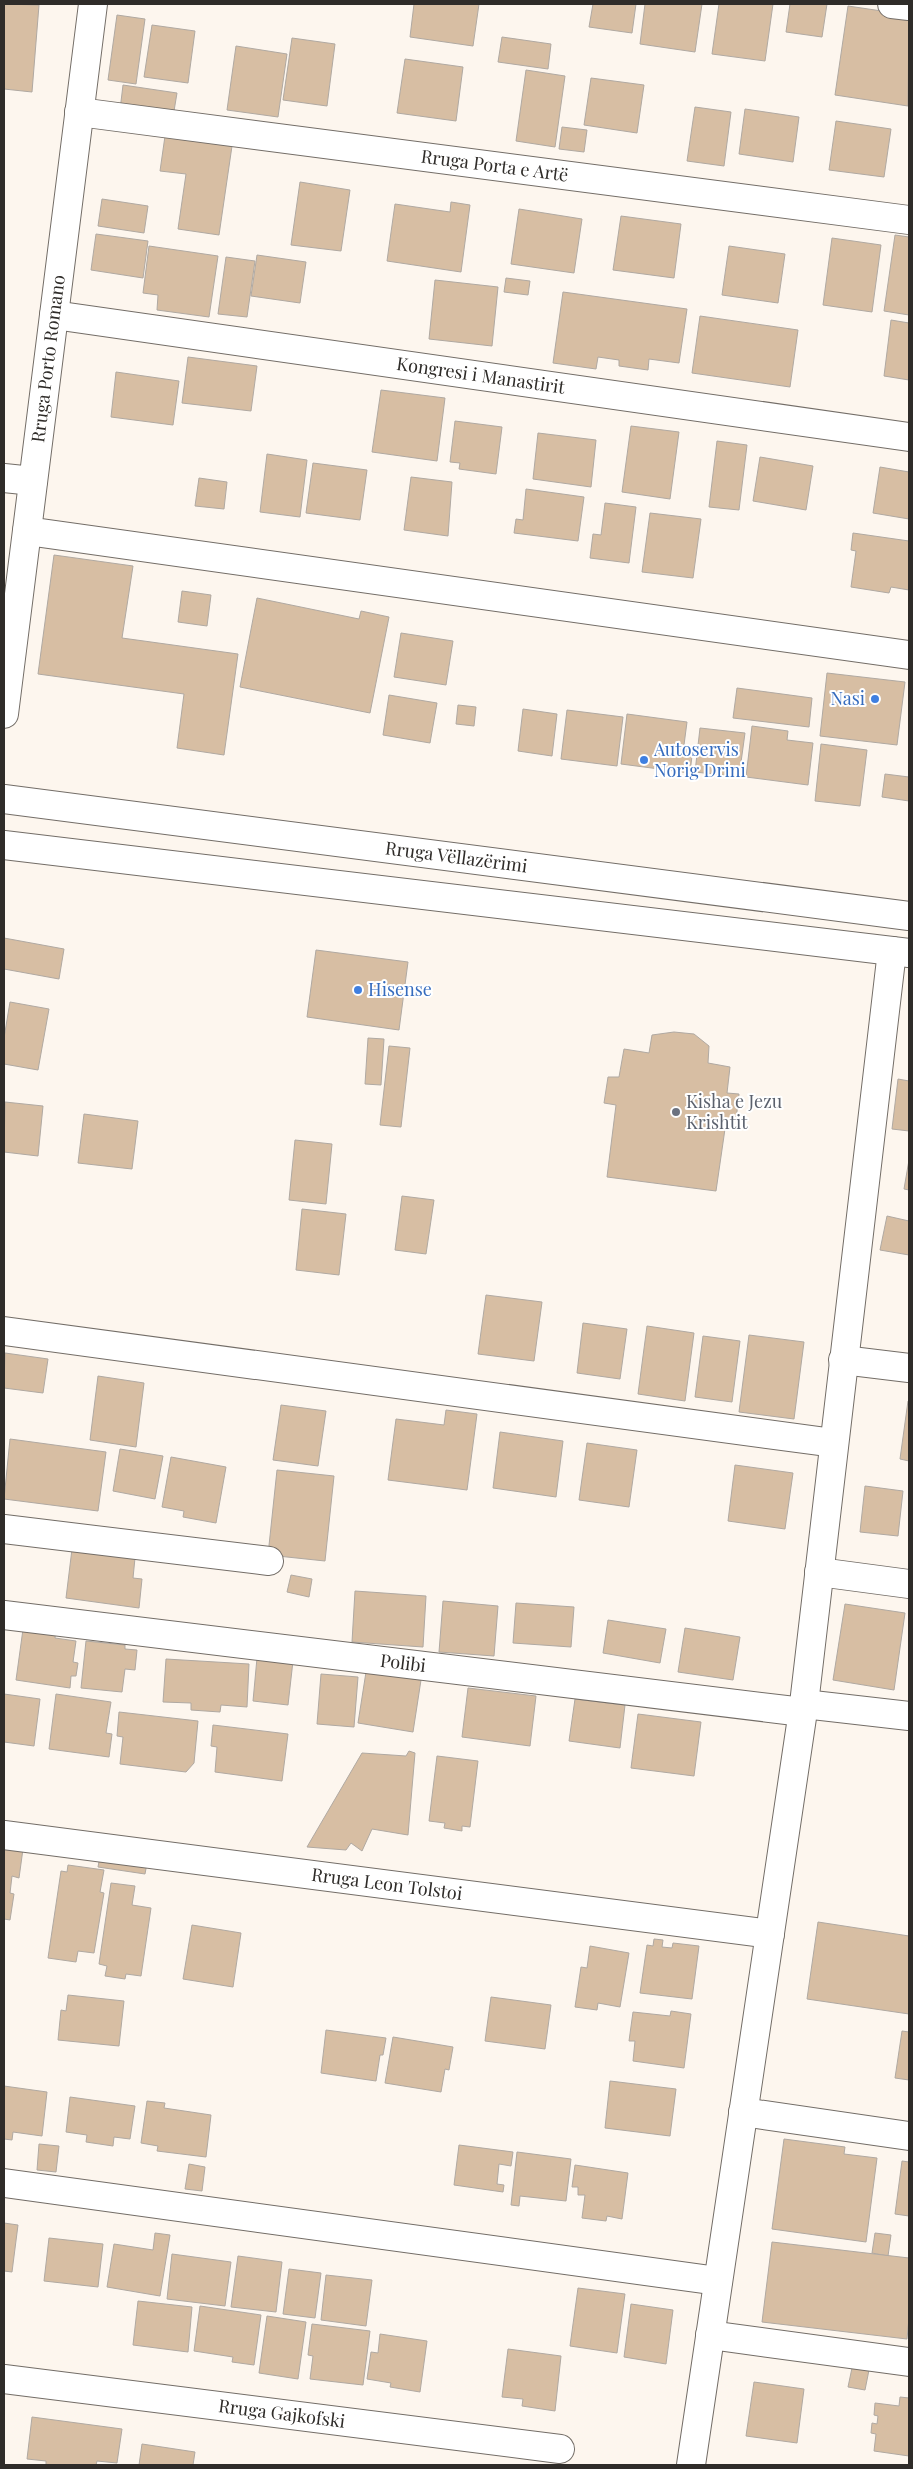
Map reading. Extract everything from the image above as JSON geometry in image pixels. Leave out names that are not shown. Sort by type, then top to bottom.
[{"type":"street","name":"Rruga Porto Romano","points":[[4,714],[93,4]]},
{"type":"street","points":[[892,4],[909,6]]},
{"type":"street","name":"Rruga Porta e Artë","points":[[79,112],[909,220]]},
{"type":"street","name":"Kongresi i Manastirit","points":[[54,315],[909,437]]},
{"type":"street","points":[[4,478],[33,482]]},
{"type":"street","points":[[27,530],[909,655]]},
{"type":"street","name":"Rruga Vëllazërimi","points":[[4,798],[909,916]]},
{"type":"street","points":[[4,845],[900,952],[843,1360],[803,1708],[690,2465]]},
{"type":"street","points":[[4,1331],[834,1443]]},
{"type":"street","points":[[843,1360],[909,1368]]},
{"type":"street","points":[[4,1528],[269,1561]]},
{"type":"street","points":[[819,1572],[909,1584]]},
{"type":"street","name":"Polibi","points":[[4,1615],[803,1708],[909,1716]]},
{"type":"street","name":"Rruga Leon Tolstoi","points":[[4,1835],[770,1934]]},
{"type":"street","points":[[743,2112],[909,2136]]},
{"type":"street","points":[[4,2183],[718,2281]]},
{"type":"street","points":[[710,2335],[909,2362]]},
{"type":"street","name":"Rruga Gajkofski","points":[[4,2379],[560,2449]]},
{"type":"building","points":[[4,4],[39,5],[32,92],[4,89]]},
{"type":"building","points":[[414,4],[479,4],[473,46],[410,37]]},
{"type":"building","points":[[593,4],[636,4],[632,33],[589,27]]},
{"type":"building","points":[[645,4],[702,4],[695,52],[640,44]]},
{"type":"building","points":[[719,4],[773,4],[765,61],[712,54]]},
{"type":"building","points":[[790,4],[827,4],[822,37],[786,32]]},
{"type":"building","points":[[848,6],[909,15],[908,106],[835,95]]},
{"type":"building","points":[[117,15],[145,19],[136,84],[108,80]]},
{"type":"building","points":[[152,25],[195,31],[188,83],[144,77]]},
{"type":"building","points":[[502,37],[551,44],[548,69],[498,62]]},
{"type":"building","points":[[292,38],[335,44],[327,106],[283,100]]},
{"type":"building","points":[[236,46],[287,54],[278,117],[227,110]]},
{"type":"building","points":[[405,59],[463,67],[456,121],[397,113]]},
{"type":"building","points":[[526,70],[565,76],[555,147],[516,141]]},
{"type":"building","points":[[591,78],[644,85],[637,133],[584,125]]},
{"type":"building","points":[[123,85],[177,93],[173,117],[120,110]]},
{"type":"building","points":[[695,107],[731,112],[724,166],[687,161]]},
{"type":"building","points":[[745,109],[799,117],[793,162],[739,154]]},
{"type":"building","points":[[836,121],[891,129],[884,177],[829,170]]},
{"type":"building","points":[[562,127],[587,130],[584,152],[559,149]]},
{"type":"building","points":[[165,136],[232,146],[219,235],[178,229],[186,174],[160,171]]},
{"type":"building","points":[[300,182],[350,190],[341,251],[291,245]]},
{"type":"building","points":[[102,199],[148,206],[144,233],[98,226]]},
{"type":"building","points":[[451,202],[470,205],[461,272],[387,261],[395,204],[450,212]]},
{"type":"building","points":[[519,209],[582,219],[574,273],[511,264]]},
{"type":"building","points":[[621,216],[681,224],[674,278],[613,270]]},
{"type":"building","points":[[96,234],[148,241],[143,278],[91,270]]},
{"type":"building","points":[[895,235],[909,237],[909,315],[884,311]]},
{"type":"building","points":[[832,238],[881,245],[872,312],[823,305]]},
{"type":"building","points":[[149,246],[218,256],[209,317],[157,310],[158,295],[143,293]]},
{"type":"building","points":[[729,246],[785,254],[778,303],[722,295]]},
{"type":"building","points":[[257,255],[306,262],[300,303],[251,296]]},
{"type":"building","points":[[226,257],[255,261],[247,317],[218,314]]},
{"type":"building","points":[[506,278],[530,281],[528,295],[504,292]]},
{"type":"building","points":[[435,280],[498,287],[492,346],[429,339]]},
{"type":"building","points":[[563,292],[687,309],[679,363],[649,359],[648,370],[619,366],[619,360],[598,357],[596,369],[553,363]]},
{"type":"building","points":[[700,316],[798,330],[790,387],[692,373]]},
{"type":"building","points":[[891,320],[909,323],[909,380],[884,376]]},
{"type":"building","points":[[188,357],[257,366],[251,411],[182,403]]},
{"type":"building","points":[[116,372],[179,381],[173,425],[111,417]]},
{"type":"building","points":[[381,390],[445,398],[437,461],[372,452]]},
{"type":"building","points":[[455,421],[502,427],[496,474],[459,469],[460,463],[450,462]]},
{"type":"building","points":[[631,426],[679,432],[670,499],[622,492]]},
{"type":"building","points":[[538,433],[596,440],[591,487],[533,479]]},
{"type":"building","points":[[717,441],[747,445],[739,510],[709,507]]},
{"type":"building","points":[[267,454],[307,460],[300,517],[260,512]]},
{"type":"building","points":[[760,457],[813,466],[806,510],[753,501]]},
{"type":"building","points":[[313,463],[367,470],[360,520],[306,513]]},
{"type":"building","points":[[880,467],[909,472],[909,519],[873,513]]},
{"type":"building","points":[[411,477],[452,482],[448,536],[404,530]]},
{"type":"building","points":[[199,478],[227,482],[224,509],[195,506]]},
{"type":"building","points":[[526,489],[584,497],[578,541],[514,533],[516,519],[523,520]]},
{"type":"building","points":[[605,503],[636,507],[629,563],[590,558],[593,534],[601,535]]},
{"type":"building","points":[[650,513],[701,519],[693,578],[642,572]]},
{"type":"building","points":[[853,533],[909,541],[909,590],[891,587],[889,593],[851,587],[856,551],[851,550]]},
{"type":"building","points":[[54,555],[133,566],[122,638],[238,654],[224,755],[177,748],[184,694],[38,674]]},
{"type":"building","points":[[182,591],[211,595],[207,626],[178,622]]},
{"type":"building","points":[[257,598],[359,619],[361,611],[389,617],[370,713],[240,687]]},
{"type":"building","points":[[401,633],[453,641],[446,685],[394,677]]},
{"type":"building","points":[[827,673],[905,682],[897,745],[820,736]]},
{"type":"building","points":[[737,688],[812,698],[809,727],[733,718]]},
{"type":"building","points":[[389,695],[437,703],[430,743],[383,735]]},
{"type":"building","points":[[458,705],[476,707],[474,726],[456,724]]},
{"type":"building","points":[[523,709],[557,714],[552,756],[518,751]]},
{"type":"building","points":[[567,710],[623,717],[617,766],[561,759]]},
{"type":"building","points":[[627,714],[687,722],[684,745],[693,747],[690,773],[621,764]]},
{"type":"building","points":[[752,726],[788,731],[787,740],[813,743],[808,785],[746,777]]},
{"type":"building","points":[[700,728],[745,733],[739,777],[695,772]]},
{"type":"building","points":[[821,744],[867,750],[860,806],[815,801]]},
{"type":"building","points":[[885,774],[909,777],[909,801],[882,797]]},
{"type":"building","points":[[4,938],[64,949],[59,979],[4,969]]},
{"type":"building","name":"Hisense","points":[[316,950],[408,962],[399,1030],[307,1017]]},
{"type":"building","points":[[10,1002],[49,1009],[38,1070],[4,1064],[4,1038]]},
{"type":"building","name":"Kisha e Jezu Krishtit","points":[[674,1032],[694,1034],[709,1046],[708,1063],[730,1067],[727,1093],[739,1094],[736,1120],[726,1122],[716,1191],[607,1177],[616,1105],[604,1103],[608,1077],[619,1077],[624,1049],[649,1053],[652,1035]]},
{"type":"building","points":[[368,1038],[384,1039],[381,1085],[365,1084]]},
{"type":"building","points":[[389,1046],[410,1048],[401,1127],[380,1125]]},
{"type":"building","points":[[898,1079],[909,1081],[909,1131],[892,1129]]},
{"type":"building","points":[[5,1102],[43,1106],[38,1156],[4,1152]]},
{"type":"building","points":[[84,1114],[138,1121],[132,1169],[78,1163]]},
{"type":"building","points":[[295,1140],[332,1144],[326,1204],[289,1200]]},
{"type":"building","points":[[909,1160],[909,1190],[904,1189]]},
{"type":"building","points":[[402,1196],[434,1200],[426,1254],[395,1250]]},
{"type":"building","points":[[302,1209],[346,1214],[339,1275],[296,1270]]},
{"type":"building","points":[[887,1216],[909,1221],[909,1255],[880,1250]]},
{"type":"building","points":[[486,1295],[542,1302],[534,1361],[478,1354]]},
{"type":"building","points":[[583,1323],[627,1329],[620,1379],[577,1373]]},
{"type":"building","points":[[647,1326],[694,1333],[685,1401],[638,1394]]},
{"type":"building","points":[[749,1335],[804,1342],[794,1419],[739,1412]]},
{"type":"building","points":[[703,1336],[740,1341],[732,1402],[695,1397]]},
{"type":"building","points":[[5,1353],[48,1359],[43,1393],[4,1388]]},
{"type":"building","points":[[98,1376],[144,1383],[136,1447],[90,1440]]},
{"type":"building","points":[[909,1401],[909,1461],[900,1459]]},
{"type":"building","points":[[281,1405],[326,1411],[318,1466],[273,1460]]},
{"type":"building","points":[[446,1410],[477,1414],[467,1490],[388,1480],[396,1419],[444,1425]]},
{"type":"building","points":[[500,1432],[563,1441],[556,1497],[493,1488]]},
{"type":"building","points":[[10,1439],[106,1452],[98,1511],[4,1499]]},
{"type":"building","points":[[587,1443],[637,1450],[629,1507],[579,1500]]},
{"type":"building","points":[[120,1449],[163,1456],[155,1499],[113,1491]]},
{"type":"building","points":[[171,1457],[226,1467],[216,1523],[183,1517],[184,1511],[162,1507]]},
{"type":"building","points":[[735,1465],[793,1473],[785,1529],[728,1521]]},
{"type":"building","points":[[277,1470],[334,1476],[325,1561],[268,1555]]},
{"type":"building","points":[[865,1486],[903,1491],[898,1536],[860,1532]]},
{"type":"building","points":[[72,1549],[135,1558],[133,1578],[142,1579],[139,1608],[66,1598]]},
{"type":"building","points":[[291,1575],[312,1579],[309,1597],[287,1592]]},
{"type":"building","points":[[355,1591],[426,1596],[423,1647],[352,1642]]},
{"type":"building","points":[[443,1601],[498,1606],[494,1656],[439,1652]]},
{"type":"building","points":[[516,1603],[574,1607],[571,1647],[513,1643]]},
{"type":"building","points":[[845,1604],[905,1613],[894,1690],[833,1680]]},
{"type":"building","points":[[608,1620],[666,1629],[660,1663],[603,1653]]},
{"type":"building","points":[[24,1622],[56,1627],[55,1638],[76,1641],[73,1662],[78,1663],[76,1676],[71,1676],[70,1688],[16,1680]]},
{"type":"building","points":[[685,1628],[740,1637],[733,1680],[678,1672]]},
{"type":"building","points":[[86,1641],[125,1645],[125,1649],[137,1650],[135,1670],[125,1669],[122,1692],[81,1688]]},
{"type":"building","points":[[257,1658],[293,1661],[288,1705],[253,1701]]},
{"type":"building","points":[[166,1659],[249,1664],[247,1707],[221,1705],[220,1712],[191,1710],[191,1703],[163,1702]]},
{"type":"building","points":[[366,1672],[421,1680],[413,1732],[358,1723]]},
{"type":"building","points":[[321,1674],[358,1677],[354,1727],[317,1724]]},
{"type":"building","points":[[468,1688],[536,1696],[530,1746],[462,1737]]},
{"type":"building","points":[[4,1694],[40,1699],[34,1746],[4,1742]]},
{"type":"building","points":[[56,1694],[111,1702],[106,1733],[112,1734],[109,1757],[49,1749]]},
{"type":"building","points":[[575,1699],[625,1705],[620,1748],[569,1741]]},
{"type":"building","points":[[119,1712],[198,1721],[194,1763],[186,1772],[120,1764],[123,1737],[117,1736]]},
{"type":"building","points":[[638,1714],[701,1722],[694,1776],[631,1768]]},
{"type":"building","points":[[213,1725],[288,1734],[282,1781],[215,1772],[217,1747],[211,1746]]},
{"type":"building","points":[[409,1751],[415,1753],[408,1835],[372,1829],[362,1851],[351,1843],[346,1850],[307,1847],[362,1753],[406,1756]]},
{"type":"building","points":[[437,1756],[478,1761],[470,1827],[462,1826],[462,1831],[444,1828],[445,1823],[429,1821]]},
{"type":"building","points":[[4,1846],[23,1849],[19,1878],[12,1876],[10,1893],[14,1894],[10,1920],[4,1919]]},
{"type":"building","points":[[100,1856],[147,1863],[145,1874],[98,1867]]},
{"type":"building","points":[[68,1865],[104,1870],[100,1892],[104,1893],[94,1953],[78,1951],[76,1962],[48,1958],[61,1871],[67,1872]]},
{"type":"building","points":[[111,1883],[135,1886],[132,1905],[151,1908],[141,1976],[126,1974],[125,1979],[105,1976],[107,1966],[99,1964]]},
{"type":"building","points":[[818,1922],[909,1936],[909,2014],[807,1999]]},
{"type":"building","points":[[192,1925],[241,1933],[233,1987],[183,1979]]},
{"type":"building","points":[[654,1939],[663,1940],[662,1947],[672,1948],[673,1943],[699,1946],[692,1999],[640,1993],[647,1945],[653,1946]]},
{"type":"building","points":[[590,1946],[629,1953],[620,2007],[598,2003],[597,2010],[575,2007],[581,1967],[587,1968]]},
{"type":"building","points":[[68,1995],[124,2001],[119,2046],[58,2040],[61,2010],[66,2011]]},
{"type":"building","points":[[491,1997],[551,2005],[545,2049],[485,2041]]},
{"type":"building","points":[[671,2011],[691,2014],[684,2068],[633,2061],[635,2041],[629,2041],[633,2012],[670,2016]]},
{"type":"building","points":[[326,2030],[386,2038],[383,2055],[380,2055],[376,2081],[321,2073]]},
{"type":"building","points":[[902,2031],[909,2032],[909,2080],[895,2078]]},
{"type":"building","points":[[393,2037],[453,2047],[449,2070],[445,2069],[441,2092],[385,2083]]},
{"type":"building","points":[[610,2081],[676,2089],[670,2136],[605,2128]]},
{"type":"building","points":[[4,2086],[47,2092],[42,2136],[13,2132],[12,2140],[4,2139]]},
{"type":"building","points":[[70,2097],[135,2106],[130,2139],[114,2137],[113,2146],[86,2142],[87,2135],[66,2132]]},
{"type":"building","points":[[147,2101],[165,2103],[164,2108],[211,2115],[206,2157],[157,2151],[158,2146],[141,2143]]},
{"type":"building","points":[[784,2139],[845,2147],[844,2154],[877,2158],[866,2242],[772,2229]]},
{"type":"building","points":[[39,2144],[59,2146],[56,2172],[37,2170]]},
{"type":"building","points":[[459,2145],[513,2152],[511,2166],[499,2164],[497,2184],[504,2185],[503,2192],[454,2185]]},
{"type":"building","points":[[517,2152],[571,2159],[566,2201],[520,2196],[519,2206],[511,2205]]},
{"type":"building","points":[[902,2161],[909,2162],[909,2216],[895,2214]]},
{"type":"building","points":[[189,2164],[205,2167],[202,2191],[185,2189]]},
{"type":"building","points":[[575,2165],[628,2173],[622,2219],[607,2216],[606,2221],[582,2218],[585,2195],[578,2195],[578,2187],[572,2187]]},
{"type":"building","points":[[4,2223],[18,2225],[12,2272],[4,2271]]},
{"type":"building","points":[[155,2233],[170,2235],[160,2296],[107,2287],[114,2244],[153,2250]]},
{"type":"building","points":[[875,2233],[891,2235],[888,2256],[872,2253]]},
{"type":"building","points":[[49,2238],[103,2244],[98,2287],[44,2281]]},
{"type":"building","points":[[772,2242],[909,2258],[907,2339],[762,2322]]},
{"type":"building","points":[[172,2254],[231,2262],[225,2306],[167,2299]]},
{"type":"building","points":[[238,2256],[282,2262],[276,2312],[231,2307]]},
{"type":"building","points":[[289,2269],[321,2273],[315,2318],[283,2314]]},
{"type":"building","points":[[326,2275],[372,2280],[366,2326],[321,2320]]},
{"type":"building","points":[[578,2288],[625,2294],[617,2353],[570,2346]]},
{"type":"building","points":[[138,2301],[192,2307],[188,2352],[133,2345]]},
{"type":"building","points":[[631,2304],[673,2310],[666,2364],[624,2357]]},
{"type":"building","points":[[200,2306],[261,2315],[254,2365],[232,2362],[233,2357],[194,2351]]},
{"type":"building","points":[[267,2316],[306,2322],[298,2379],[259,2373]]},
{"type":"building","points":[[312,2324],[370,2331],[363,2385],[310,2379],[313,2356],[308,2355]]},
{"type":"building","points":[[380,2334],[427,2341],[420,2392],[390,2387],[391,2383],[367,2379],[371,2352],[378,2353]]},
{"type":"building","points":[[508,2349],[561,2356],[555,2411],[522,2406],[523,2399],[502,2397]]},
{"type":"building","points":[[852,2368],[869,2370],[865,2390],[848,2387]]},
{"type":"building","points":[[754,2382],[804,2389],[797,2443],[746,2436]]},
{"type":"building","points":[[900,2397],[909,2398],[909,2456],[874,2451],[876,2434],[871,2433],[872,2423],[877,2424],[878,2416],[874,2415],[875,2403],[899,2406]]},
{"type":"building","points":[[32,2417],[122,2429],[117,2463],[97,2461],[96,2465],[46,2465],[46,2461],[27,2459]]},
{"type":"building","points":[[142,2444],[195,2452],[193,2465],[139,2465]]},
{"type":"place","name":"Nasi","points":[[875,699]]},
{"type":"place","name":"Autoservis Norig Drini","points":[[644,760]]},
{"type":"place","name":"Hisense","points":[[358,990]]},
{"type":"place","name":"Kisha e Jezu Krishtit","points":[[676,1112]]}]
